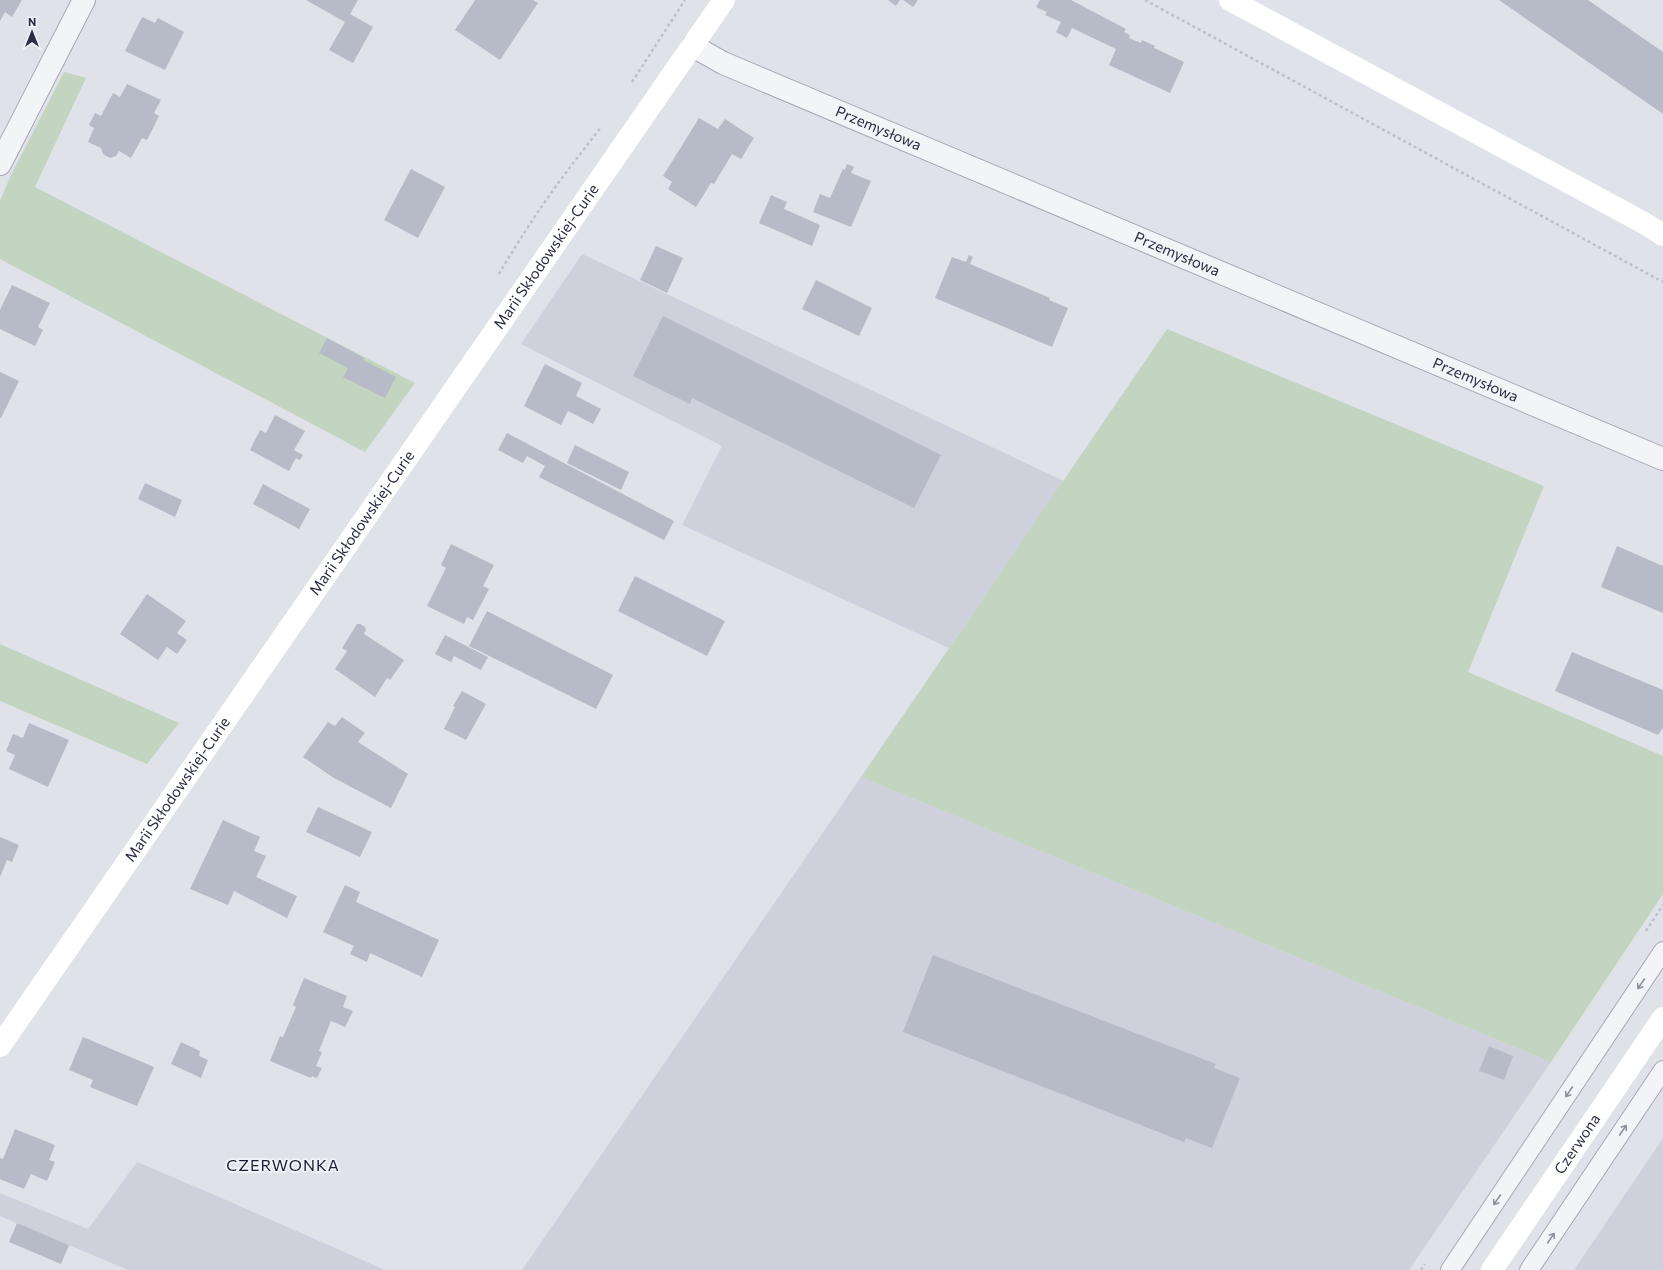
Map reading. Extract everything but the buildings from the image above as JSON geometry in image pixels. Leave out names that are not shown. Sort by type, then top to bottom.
[{"type":"street","points":[[0,162],[84,0]]},
{"type":"street","name":"Marii Skłodowskiej-Curie","points":[[0,1046],[724,0]]},
{"type":"street","points":[[1230,0],[1630,215],[1663,235]]},
{"type":"street","name":"Przemysłowa","points":[[693,46],[724,63],[1663,460]]},
{"type":"street","name":"Czerwona","points":[[1492,1270],[1663,1018]]},
{"type":"lane","points":[[1450,1270],[1663,951]]},
{"type":"lane","points":[[1529,1270],[1663,1070]]},
{"type":"path","points":[[1145,0],[1663,282]]},
{"type":"shaded area","points":[[582,254],[1064,481],[949,648],[682,525],[722,446],[521,344]]},
{"type":"shaded area","points":[[861,777],[1551,1062],[1409,1270],[522,1270]]},
{"type":"shaded area","points":[[1663,1138],[1663,1270],[1574,1270]]},
{"type":"shaded area","points":[[137,1162],[385,1270],[128,1270],[0,1216],[0,1193],[88,1229]]},
{"type":"green space","points":[[64,72],[86,78],[35,187],[415,383],[365,452],[0,259],[0,201],[11,175]]},
{"type":"green space","points":[[1167,329],[1544,486],[1468,672],[1663,756],[1663,894],[1551,1062],[861,777]]},
{"type":"green space","points":[[0,644],[179,723],[147,764],[0,701]]},
{"type":"district","name":"CZERWONKA","points":[[283,1165]]}]
